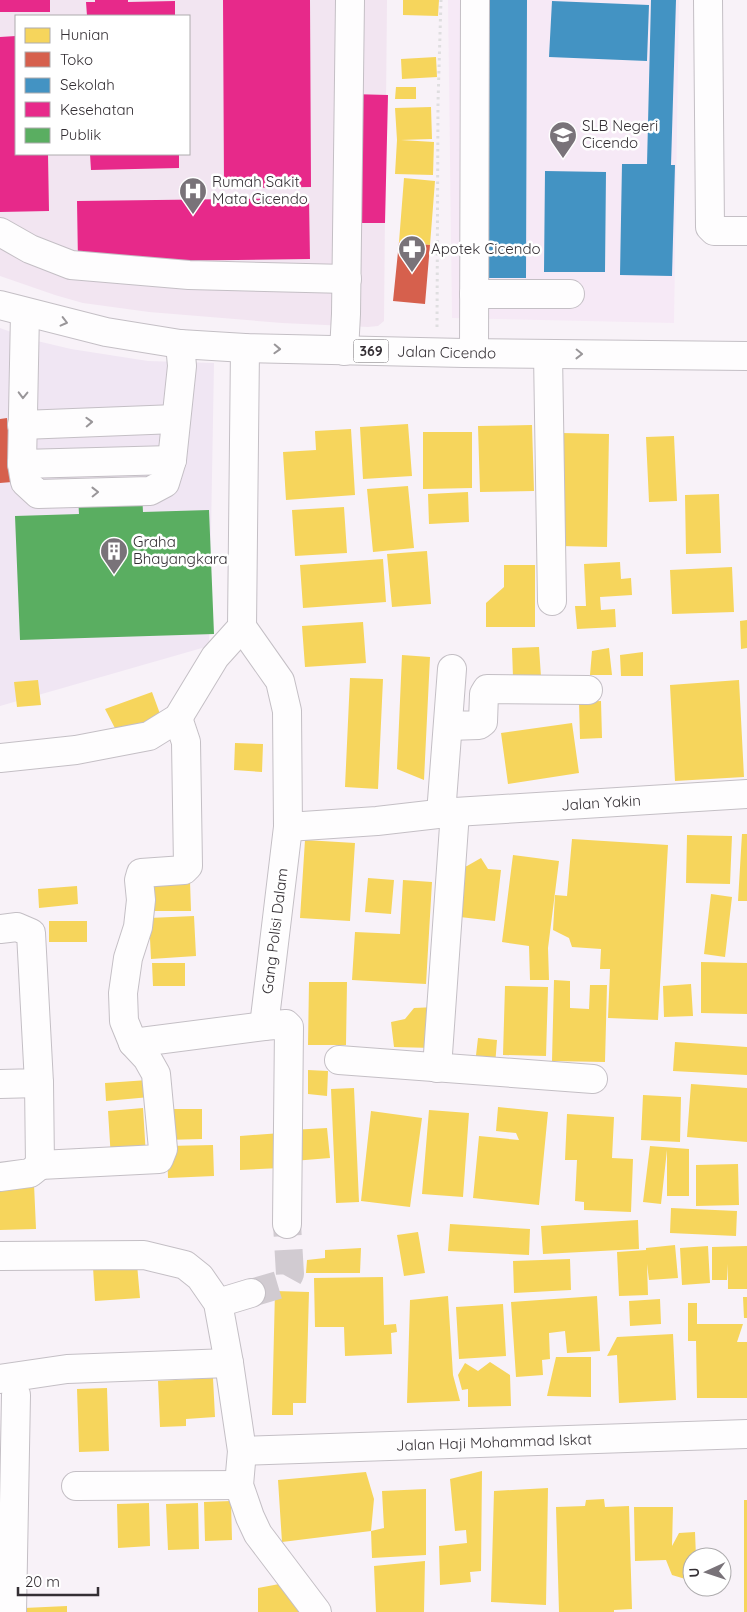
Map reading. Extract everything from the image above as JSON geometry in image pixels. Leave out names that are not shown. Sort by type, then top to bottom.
[{"type":"street","points":[[344,351],[347,279],[350,0]]},
{"type":"street","points":[[474,353],[475,0]]},
{"type":"street","points":[[708,0],[710,227],[714,231],[747,231]]},
{"type":"street","points":[[0,232],[30,249],[71,265],[189,274],[347,279]]},
{"type":"street","points":[[474,294],[570,294]]},
{"type":"street","points":[[12,309],[22,425],[24,482],[38,494],[150,491],[165,483],[172,460],[182,366],[180,344]]},
{"type":"street","name":"Jalan Cicendo","points":[[12,309],[106,332],[180,344],[244,348],[436,353],[747,356]]},
{"type":"street","points":[[0,758],[76,750],[148,736],[178,718],[215,657],[242,627],[244,348]]},
{"type":"street","points":[[548,354],[552,601]]},
{"type":"street","points":[[22,425],[176,419]]},
{"type":"street","name":"Gang Polisi Dalam","points":[[242,627],[280,681],[287,711],[288,827],[264,1026]]},
{"type":"street","points":[[437,1068],[448,813],[448,726],[452,669]]},
{"type":"street","points":[[448,726],[479,725],[483,722],[484,694],[487,689],[588,690]]},
{"type":"street","points":[[0,1177],[30,1173],[40,1164],[159,1159],[163,1149],[156,1074],[147,1058],[133,1044],[124,1022],[123,993],[128,958],[138,927],[141,900],[139,880],[141,873],[184,870],[188,866],[186,742],[178,718]]},
{"type":"street","name":"Jalan Yakin","points":[[288,827],[448,813],[747,794]]},
{"type":"street","points":[[0,929],[18,928],[31,933],[39,1083],[40,1164]]},
{"type":"street","points":[[133,1044],[264,1026],[286,1024],[289,1027],[287,1224]]},
{"type":"street","points":[[339,1060],[593,1079]]},
{"type":"street","points":[[0,1084],[39,1083]]},
{"type":"street","points":[[0,1256],[144,1255],[185,1265],[200,1277],[218,1303],[242,1451],[239,1485],[250,1517],[258,1534],[317,1612]]},
{"type":"street","points":[[218,1303],[251,1293]]},
{"type":"street","points":[[12,1612],[8,1387],[67,1369],[229,1363]]},
{"type":"street","name":"Jalan Haji Mohammad Iskat","points":[[242,1451],[747,1434]]},
{"type":"street","points":[[76,1486],[239,1485]]},
{"type":"path","points":[[436,353],[440,0]]},
{"type":"shaded area","name":"Rumah Sakit Mata Cicendo","points":[[0,0],[387,0],[384,321],[378,326],[368,327],[282,323],[149,312],[83,303],[0,276]]},
{"type":"shaded area","name":"SLB Negeri Cicendo","points":[[448,0],[679,0],[674,323],[452,318]]},
{"type":"shaded area","points":[[0,328],[33,340],[71,349],[148,361],[214,363],[209,646],[0,706]]},
{"type":"building: Hunian","points":[[403,0],[439,0],[438,16],[403,15]]},
{"type":"building: Hunian","points":[[436,57],[437,77],[402,79],[401,59]]},
{"type":"building: Hunian","points":[[396,87],[416,87],[416,99],[395,99]]},
{"type":"building: Hunian","points":[[431,107],[432,139],[401,140],[434,142],[433,175],[395,174],[397,140],[395,108]]},
{"type":"building: Hunian","points":[[404,178],[435,181],[430,245],[399,242]]},
{"type":"building: Hunian","points":[[408,424],[412,476],[363,479],[360,427]]},
{"type":"building: Hunian","points":[[532,425],[534,491],[480,492],[478,426]]},
{"type":"building: Hunian","points":[[351,429],[355,495],[286,500],[283,452],[316,450],[315,431]]},
{"type":"building: Hunian","points":[[423,432],[472,432],[472,488],[423,489]]},
{"type":"building: Hunian","points":[[561,433],[609,434],[607,547],[559,546]]},
{"type":"building: Hunian","points":[[674,436],[677,501],[649,502],[646,437]]},
{"type":"building: Hunian","points":[[408,486],[414,548],[373,552],[367,489]]},
{"type":"building: Hunian","points":[[468,492],[469,522],[429,524],[428,494]]},
{"type":"building: Hunian","points":[[719,494],[721,553],[686,554],[685,495]]},
{"type":"building: Hunian","points":[[344,507],[347,553],[295,556],[292,510]]},
{"type":"building: Hunian","points":[[427,551],[431,604],[392,607],[387,554]]},
{"type":"building: Hunian","points":[[383,559],[386,602],[303,608],[300,565]]},
{"type":"building: Hunian","points":[[620,562],[621,579],[631,578],[632,595],[600,597],[601,610],[615,609],[616,627],[577,629],[575,606],[586,606],[584,564]]},
{"type":"building: Hunian","points":[[504,565],[535,565],[535,627],[486,627],[486,603],[504,587]]},
{"type":"building: Hunian","points":[[732,567],[734,612],[672,614],[670,570]]},
{"type":"building: Hunian","points":[[747,620],[747,648],[741,649],[740,621]]},
{"type":"building: Hunian","points":[[363,622],[366,663],[305,667],[302,626]]},
{"type":"building: Hunian","points":[[539,647],[541,677],[513,678],[512,648]]},
{"type":"building: Hunian","points":[[609,648],[612,675],[590,675],[592,651]]},
{"type":"building: Hunian","points":[[643,652],[643,676],[621,676],[620,655]]},
{"type":"building: Hunian","points":[[402,655],[430,657],[424,780],[397,769]]},
{"type":"building: Hunian","points":[[350,678],[383,679],[378,789],[345,787]]},
{"type":"building: Hunian","points":[[38,680],[41,705],[17,707],[14,682]]},
{"type":"building: Hunian","points":[[739,680],[744,777],[675,781],[670,685]]},
{"type":"building: Hunian","points":[[152,692],[163,722],[118,734],[105,709]]},
{"type":"building: Hunian","points":[[601,701],[602,738],[580,739],[579,702]]},
{"type":"building: Hunian","points":[[572,723],[579,773],[508,784],[501,733]]},
{"type":"building: Hunian","points":[[235,743],[263,744],[262,772],[234,770]]},
{"type":"building: Hunian","points":[[742,834],[747,834],[747,901],[738,901]]},
{"type":"building: Hunian","points":[[687,835],[732,836],[730,884],[686,883]]},
{"type":"building: Hunian","points":[[572,839],[668,845],[658,1020],[608,1018],[610,969],[600,969],[601,949],[572,947],[569,938],[553,930],[555,895],[567,896]]},
{"type":"building: Hunian","points":[[305,840],[355,843],[350,921],[300,918]]},
{"type":"building: Hunian","points":[[513,855],[559,861],[548,948],[549,980],[530,980],[529,946],[502,942]]},
{"type":"building: Hunian","points":[[481,858],[488,869],[501,870],[495,921],[451,916],[456,869],[467,866]]},
{"type":"building: Hunian","points":[[368,878],[394,880],[391,914],[365,912]]},
{"type":"building: Hunian","points":[[403,880],[432,882],[426,984],[352,980],[355,932],[400,934]]},
{"type":"building: Hunian","points":[[147,881],[190,881],[191,911],[147,911]]},
{"type":"building: Hunian","points":[[77,886],[78,904],[39,908],[38,889]]},
{"type":"building: Hunian","points":[[711,894],[732,897],[725,957],[704,954]]},
{"type":"building: Hunian","points":[[194,916],[196,956],[151,959],[149,918]]},
{"type":"building: Hunian","points":[[49,921],[87,921],[87,942],[49,942]]},
{"type":"building: Hunian","points":[[701,962],[747,963],[747,1014],[701,1013]]},
{"type":"building: Hunian","points":[[152,963],[185,963],[185,986],[153,986]]},
{"type":"building: Hunian","points":[[554,980],[570,981],[570,1008],[589,1009],[590,985],[607,985],[605,1062],[552,1061]]},
{"type":"building: Hunian","points":[[309,982],[347,982],[346,1045],[308,1045]]},
{"type":"building: Hunian","points":[[691,984],[693,1016],[664,1017],[663,986]]},
{"type":"building: Hunian","points":[[505,986],[548,987],[546,1056],[503,1055]]},
{"type":"building: Hunian","points":[[436,1007],[433,1048],[394,1047],[391,1022],[405,1019],[414,1008]]},
{"type":"building: Hunian","points":[[478,1038],[497,1040],[495,1066],[475,1064]]},
{"type":"building: Hunian","points":[[675,1042],[747,1047],[747,1075],[673,1071]]},
{"type":"building: Hunian","points":[[308,1070],[328,1071],[327,1096],[308,1094]]},
{"type":"building: Hunian","points":[[148,1080],[150,1097],[106,1101],[105,1083]]},
{"type":"building: Hunian","points":[[691,1084],[747,1088],[747,1142],[687,1137]]},
{"type":"building: Hunian","points":[[354,1088],[359,1202],[336,1203],[331,1089]]},
{"type":"building: Hunian","points":[[643,1095],[681,1097],[680,1142],[641,1140]]},
{"type":"building: Hunian","points":[[498,1107],[548,1112],[539,1205],[473,1198],[479,1136],[519,1140],[516,1133],[496,1131]]},
{"type":"building: Hunian","points":[[143,1108],[146,1156],[111,1159],[108,1111]]},
{"type":"building: Hunian","points":[[164,1109],[202,1109],[202,1139],[164,1140]]},
{"type":"building: Hunian","points":[[429,1110],[469,1113],[463,1197],[422,1194]]},
{"type":"building: Hunian","points":[[371,1111],[422,1118],[410,1207],[361,1201]]},
{"type":"building: Hunian","points":[[567,1114],[614,1117],[612,1158],[633,1159],[631,1212],[584,1210],[584,1202],[575,1201],[577,1160],[565,1160]]},
{"type":"building: Hunian","points":[[327,1128],[330,1158],[293,1161],[291,1130]]},
{"type":"building: Hunian","points":[[281,1133],[281,1168],[240,1170],[240,1136]]},
{"type":"building: Hunian","points":[[213,1145],[214,1176],[168,1178],[167,1146]]},
{"type":"building: Hunian","points":[[650,1146],[689,1149],[689,1196],[667,1196],[667,1150],[661,1204],[643,1202]]},
{"type":"building: Hunian","points":[[738,1164],[739,1205],[696,1206],[696,1165]]},
{"type":"building: Hunian","points":[[34,1184],[36,1229],[0,1230],[0,1185]]},
{"type":"building: Hunian","points":[[671,1208],[737,1211],[736,1236],[670,1233]]},
{"type":"building: Hunian","points":[[638,1220],[639,1249],[543,1254],[541,1226]]},
{"type":"building: Hunian","points":[[450,1224],[530,1229],[529,1255],[448,1251]]},
{"type":"building: Hunian","points":[[418,1232],[425,1273],[404,1276],[397,1235]]},
{"type":"building: Hunian","points":[[675,1245],[678,1278],[649,1280],[647,1264],[648,1295],[619,1296],[617,1252]]},
{"type":"building: Hunian","points":[[708,1246],[710,1283],[682,1285],[680,1248]]},
{"type":"building: Hunian","points":[[747,1246],[747,1289],[728,1289],[728,1264],[727,1280],[712,1280],[712,1247]]},
{"type":"building: Hunian","points":[[361,1248],[360,1273],[306,1273],[307,1260],[325,1258],[325,1250]]},
{"type":"building: Hunian","points":[[570,1259],[571,1290],[514,1293],[513,1261]]},
{"type":"building: Hunian","points":[[137,1264],[140,1298],[95,1301],[93,1267]]},
{"type":"building: Hunian","points":[[383,1277],[384,1325],[396,1324],[397,1332],[391,1333],[392,1354],[345,1356],[344,1327],[315,1327],[314,1278]]},
{"type":"building: Hunian","points":[[275,1291],[309,1292],[306,1403],[293,1403],[293,1415],[272,1415]]},
{"type":"building: Hunian","points":[[448,1296],[453,1375],[460,1401],[407,1403],[410,1300]]},
{"type":"building: Hunian","points":[[597,1296],[600,1351],[567,1353],[565,1331],[549,1333],[550,1359],[542,1360],[543,1375],[516,1377],[511,1302]]},
{"type":"building: Hunian","points":[[743,1297],[747,1297],[747,1318],[744,1318]]},
{"type":"building: Hunian","points":[[660,1299],[661,1324],[630,1326],[629,1301]]},
{"type":"building: Hunian","points":[[688,1303],[697,1303],[697,1324],[743,1324],[737,1342],[747,1342],[747,1398],[697,1398],[696,1341],[688,1341]]},
{"type":"building: Hunian","points":[[503,1304],[506,1356],[459,1359],[456,1307]]},
{"type":"building: Hunian","points":[[673,1334],[676,1400],[619,1403],[617,1355],[607,1356],[617,1337]]},
{"type":"building: Hunian","points":[[556,1357],[591,1357],[591,1397],[547,1396]]},
{"type":"building: Hunian","points":[[490,1362],[510,1375],[511,1406],[468,1407],[468,1389],[462,1390],[458,1375],[465,1363],[478,1371]]},
{"type":"building: Hunian","points":[[213,1378],[215,1417],[186,1419],[186,1426],[160,1427],[158,1381]]},
{"type":"building: Hunian","points":[[107,1388],[109,1451],[79,1452],[77,1389]]},
{"type":"building: Hunian","points":[[482,1471],[481,1571],[470,1572],[471,1582],[440,1585],[439,1546],[467,1543],[466,1530],[455,1531],[450,1479]]},
{"type":"building: Hunian","points":[[366,1472],[374,1499],[371,1531],[282,1542],[278,1480]]},
{"type":"building: Hunian","points":[[548,1488],[546,1605],[491,1602],[494,1491]]},
{"type":"building: Hunian","points":[[426,1489],[426,1555],[372,1558],[371,1531],[384,1528],[382,1491]]},
{"type":"building: Hunian","points":[[604,1499],[605,1507],[629,1506],[632,1609],[614,1610],[614,1612],[559,1612],[556,1507],[585,1506],[586,1500]]},
{"type":"building: Hunian","points":[[744,1500],[747,1500],[747,1612],[744,1612]]},
{"type":"building: Hunian","points":[[231,1501],[232,1540],[205,1541],[204,1502]]},
{"type":"building: Hunian","points":[[149,1503],[150,1546],[118,1548],[117,1504]]},
{"type":"building: Hunian","points":[[198,1503],[199,1549],[168,1550],[166,1504]]},
{"type":"building: Hunian","points":[[634,1507],[673,1507],[672,1546],[679,1533],[695,1532],[696,1547],[682,1547],[682,1578],[672,1575],[666,1560],[635,1561]]},
{"type":"building: Hunian","points":[[425,1561],[424,1612],[376,1612],[374,1566]]},
{"type":"building: Hunian","points":[[290,1582],[311,1612],[258,1612],[258,1588]]},
{"type":"building: Hunian","points":[[67,1606],[67,1612],[24,1612],[24,1608]]},
{"type":"building: Toko","name":"Apotek Cicendo","points":[[399,242],[430,245],[425,304],[393,301]]},
{"type":"building: Toko","points":[[7,418],[12,482],[0,483],[0,419]]},
{"type":"building: Sekolah","points":[[482,0],[527,0],[526,278],[481,278]]},
{"type":"building: Sekolah","points":[[651,0],[676,0],[671,165],[675,165],[672,276],[620,275],[622,164],[647,164]]},
{"type":"building: Sekolah","points":[[552,1],[649,5],[647,61],[549,57]]},
{"type":"building: Sekolah","points":[[545,171],[606,172],[605,272],[544,272]]},
{"type":"building: Kesehatan","points":[[0,0],[50,0],[50,12],[0,12]]},
{"type":"building: Kesehatan","points":[[95,0],[128,0],[128,2],[175,1],[175,15],[87,15],[86,2],[95,2]]},
{"type":"building: Kesehatan","points":[[223,0],[310,0],[311,187],[224,188]]},
{"type":"building: Kesehatan","points":[[15,36],[15,155],[48,155],[49,211],[0,212],[0,37]]},
{"type":"building: Kesehatan","points":[[351,94],[388,95],[385,223],[348,223]]},
{"type":"building: Kesehatan","points":[[90,155],[179,155],[179,168],[91,170]]},
{"type":"building: Kesehatan","points":[[309,198],[310,259],[78,262],[77,201]]},
{"type":"building: Publik","name":"Graha Bhayangkara","points":[[142,493],[143,512],[209,510],[214,634],[20,640],[15,516],[79,514],[78,496]]},
{"type":"tunnel","points":[[251,1293],[285,1283],[290,1274],[287,1224]]},
{"type":"place","name":"SLB Negeri Cicendo","points":[[563,159]]},
{"type":"place","name":"Rumah Sakit Mata Cicendo","points":[[193,215]]},
{"type":"place","name":"Apotek Cicendo","points":[[412,273]]},
{"type":"place","name":"Graha Bhayangkara","points":[[114,575]]}]
